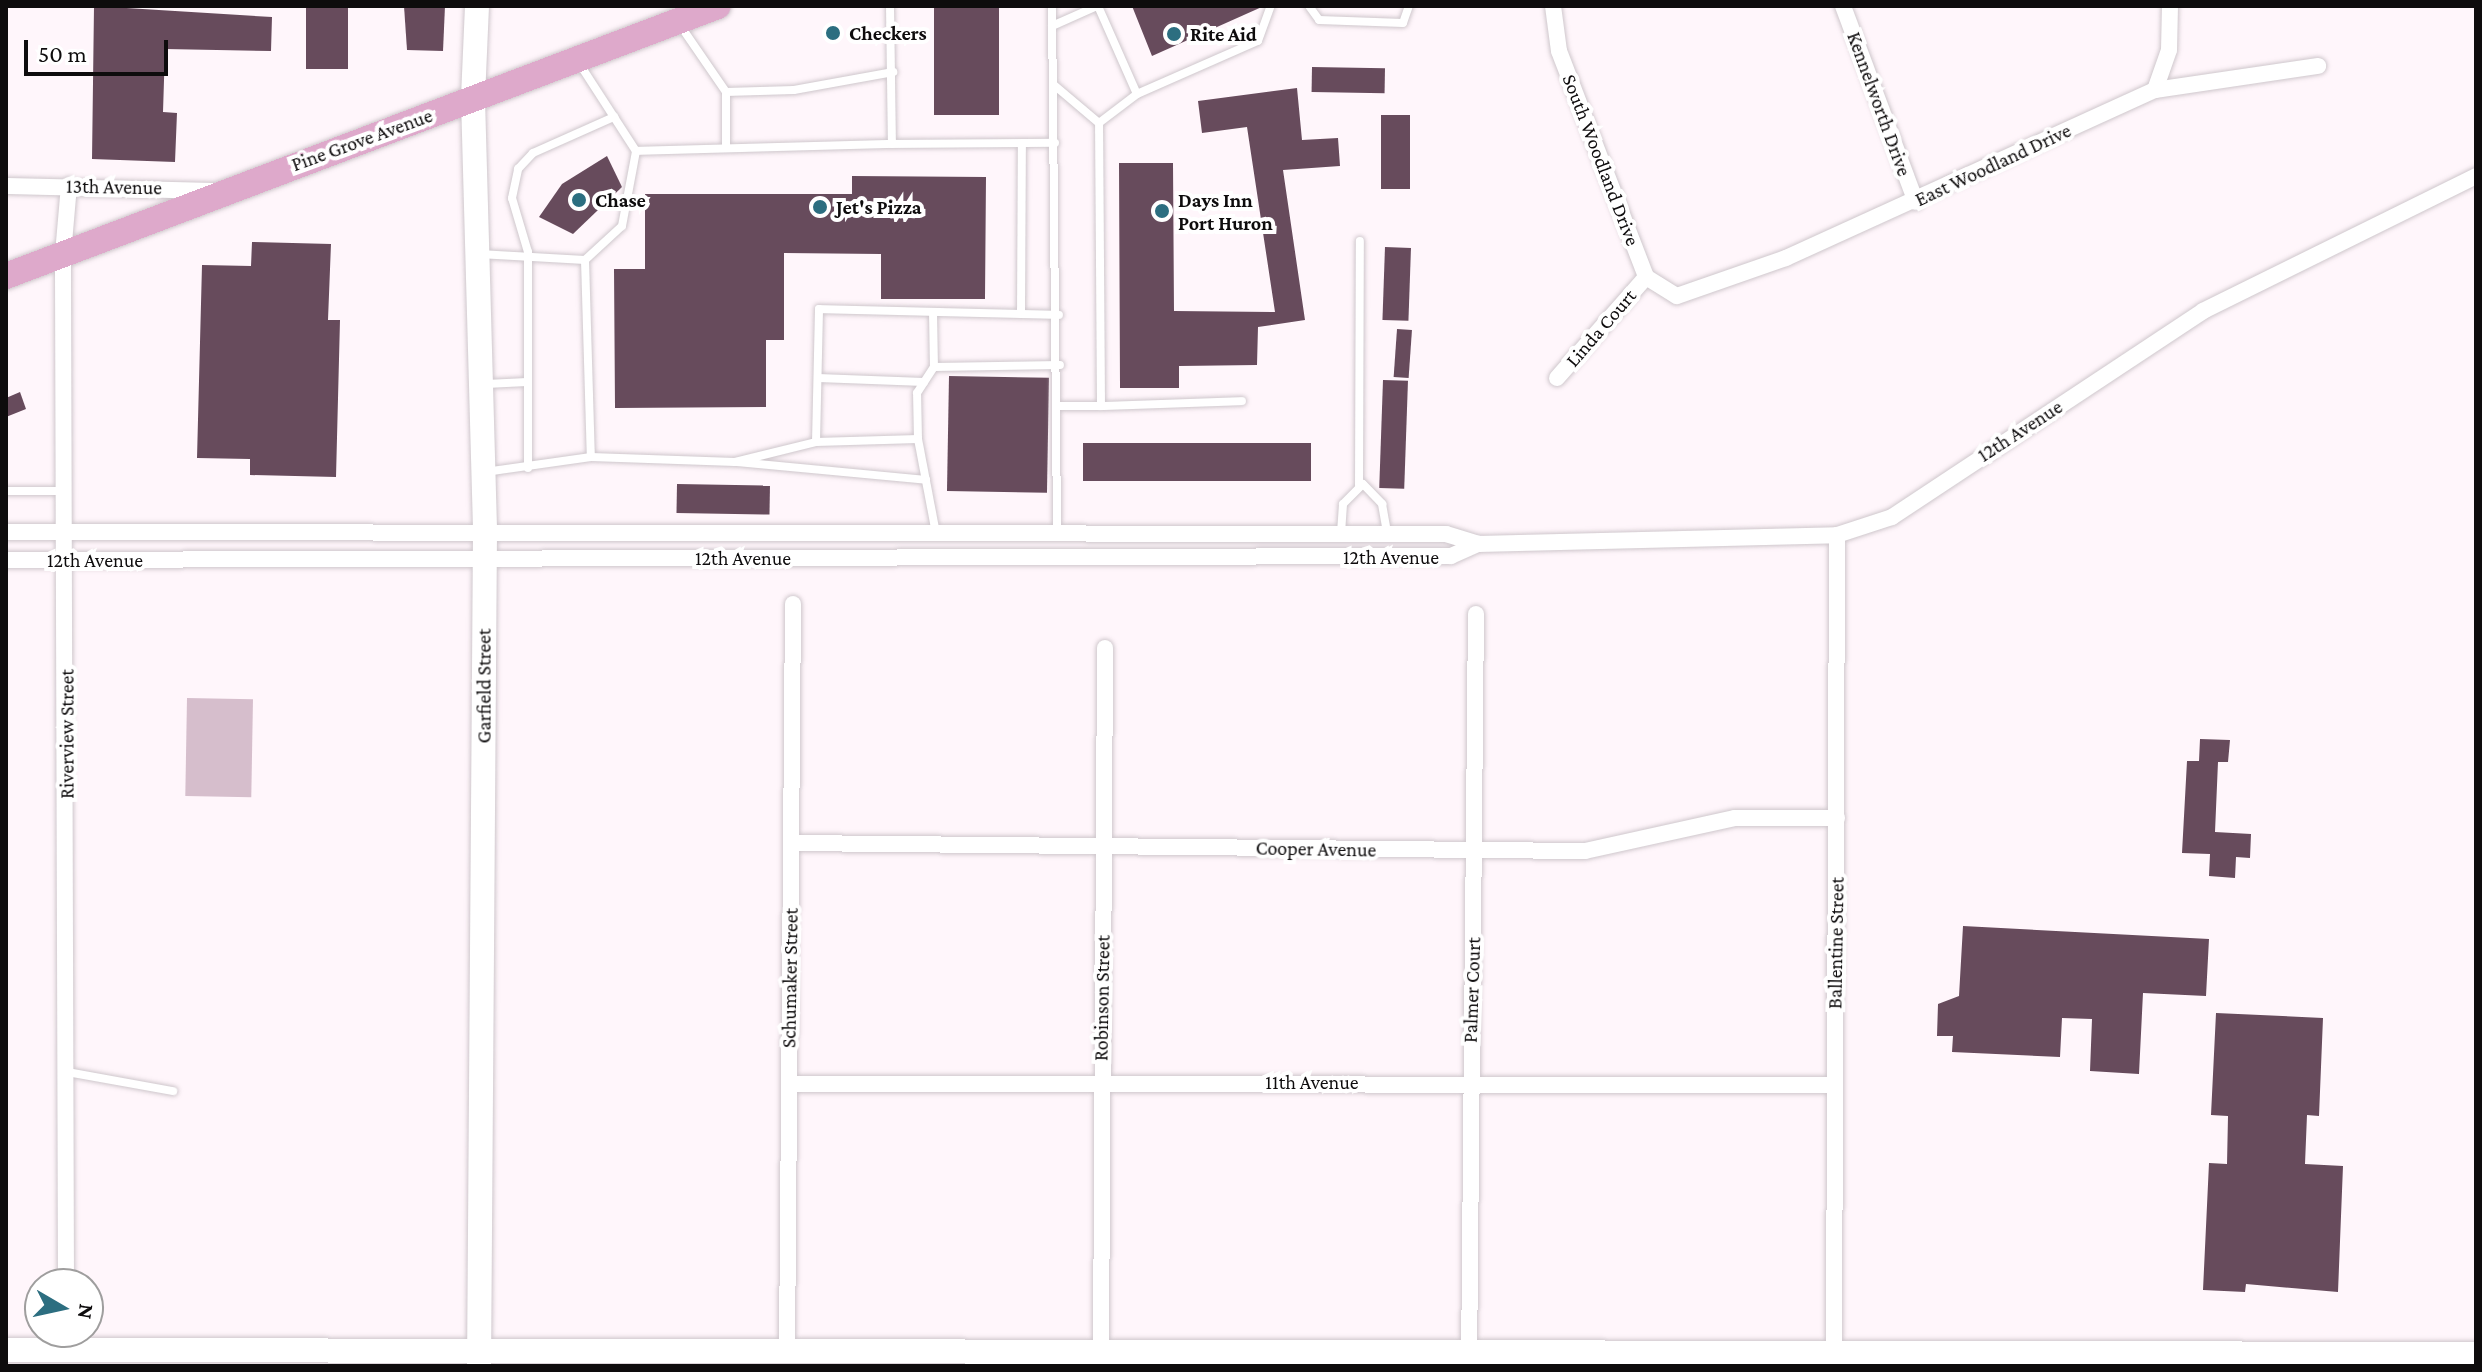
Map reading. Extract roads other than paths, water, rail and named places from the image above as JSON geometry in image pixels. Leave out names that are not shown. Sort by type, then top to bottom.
[{"type":"main road","name":"Pine Grove Avenue","points":[[6,276],[718,6]]},
{"type":"street","name":"Garfield Street","points":[[477,6],[473,99],[485,531],[479,1357]]},
{"type":"street","name":"South Woodland Drive","points":[[1553,6],[1559,51],[1646,277]]},
{"type":"street","name":"Kennelworth Drive","points":[[1843,6],[1916,202]]},
{"type":"street","points":[[2155,90],[2169,50],[2170,6]]},
{"type":"street","name":"East Woodland Drive","points":[[1646,277],[1677,296],[1724,285],[1916,202],[2155,90],[2318,66]]},
{"type":"street","name":"12th Avenue","points":[[6,532],[1387,533],[1446,534],[1478,544],[1837,535],[1892,517],[2203,311],[2476,176]]},
{"type":"street","name":"13th Avenue","points":[[6,186],[69,185],[223,192]]},
{"type":"street","name":"Riverview Street","points":[[66,1268],[68,491],[63,254],[69,185]]},
{"type":"street","name":"Linda Court","points":[[1557,378],[1646,277]]},
{"type":"street","name":"Ballentine Street","points":[[1834,1351],[1837,535]]},
{"type":"street","name":"12th Avenue","points":[[6,560],[1451,556],[1478,544]]},
{"type":"street","name":"Schumaker Street","points":[[787,1351],[793,604]]},
{"type":"street","name":"Palmer Court","points":[[1469,1359],[1469,1082],[1476,851],[1476,614]]},
{"type":"street","name":"Robinson Street","points":[[1101,1348],[1105,648]]},
{"type":"street","name":"Cooper Avenue","points":[[791,843],[1585,851],[1735,818],[1837,818]]},
{"type":"street","name":"11th Avenue","points":[[789,1084],[1469,1082],[1835,1085]]},
{"type":"street","points":[[94,1348],[133,1358],[479,1357],[1101,1348],[1469,1359],[1714,1359],[1834,1351],[2232,1361],[2476,1354]]},
{"type":"lane","points":[[890,6],[892,144]]},
{"type":"lane","points":[[1052,6],[1060,365],[1057,531]]},
{"type":"lane","points":[[1052,26],[1098,6],[1137,94]]},
{"type":"lane","points":[[1099,123],[1137,94],[1258,41],[1271,6]]},
{"type":"lane","points":[[1309,6],[1319,20],[1403,23],[1409,6]]},
{"type":"lane","points":[[677,22],[726,92],[726,148]]},
{"type":"lane","points":[[577,59],[636,151],[622,226],[585,260],[591,457]]},
{"type":"lane","points":[[726,92],[794,90],[893,72]]},
{"type":"lane","points":[[1054,85],[1099,123],[1101,406]]},
{"type":"lane","points":[[528,468],[528,252],[514,223],[518,169],[533,153],[614,117]]},
{"type":"lane","points":[[1021,314],[1022,143]]},
{"type":"lane","points":[[636,151],[1055,143]]},
{"type":"lane","points":[[1341,533],[1343,504],[1359,485],[1360,241]]},
{"type":"lane","points":[[477,254],[528,252],[585,260]]},
{"type":"lane","points":[[816,442],[819,309],[1059,315]]},
{"type":"lane","points":[[933,312],[934,367],[917,393],[918,439],[936,534]]},
{"type":"lane","points":[[934,367],[1060,365]]},
{"type":"lane","points":[[818,378],[924,382]]},
{"type":"lane","points":[[481,384],[527,382]]},
{"type":"lane","points":[[1059,406],[1242,401]]},
{"type":"lane","points":[[484,473],[591,457],[735,462],[816,442],[918,439]]},
{"type":"lane","points":[[735,462],[752,469],[926,480]]},
{"type":"lane","points":[[1359,485],[1375,491],[1387,533]]},
{"type":"lane","points":[[6,491],[68,491]]},
{"type":"lane","points":[[67,1072],[173,1091]]},
{"type":"place","name":"Checkers","points":[[833,33]]},
{"type":"place","name":"Rite Aid","points":[[1174,34]]},
{"type":"place","name":"Chase","points":[[579,200]]},
{"type":"place","name":"Jet's Pizza","points":[[820,207]]},
{"type":"place","name":"Days Inn Port Huron","points":[[1162,211]]}]
